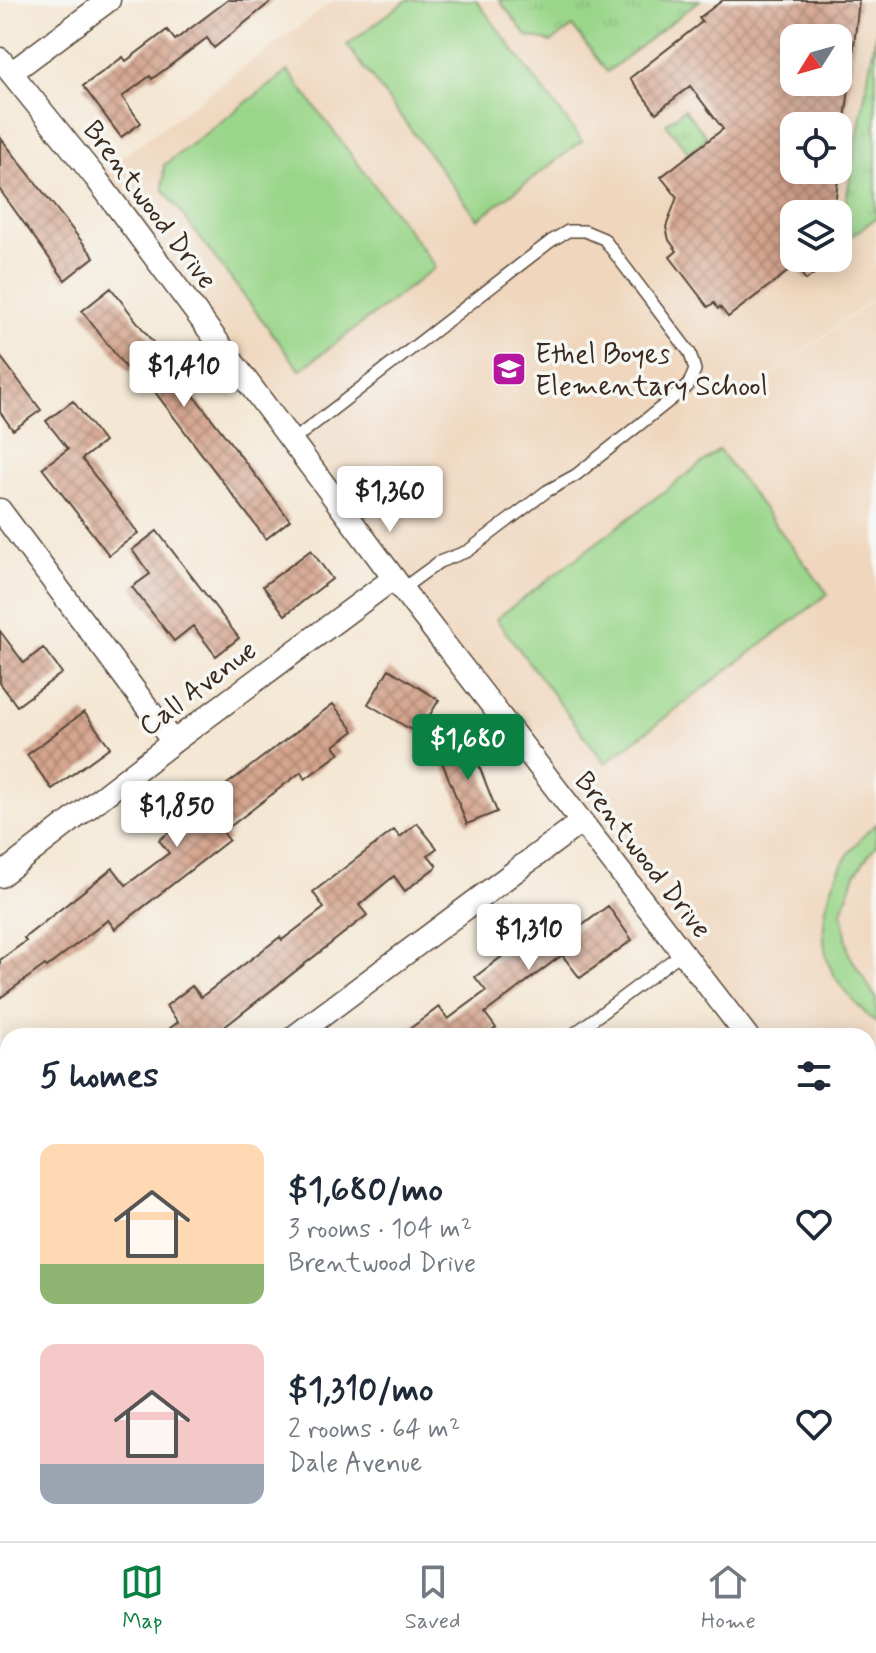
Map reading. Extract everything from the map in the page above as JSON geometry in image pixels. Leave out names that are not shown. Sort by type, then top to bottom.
[{"type":"street","points":[[6,66],[109,0]]},
{"type":"street","name":"Brentwood Drive","points":[[6,66],[95,177],[398,583],[741,1028]]},
{"type":"street","points":[[0,510],[173,742]]},
{"type":"street","name":"Call Avenue","points":[[0,876],[173,742],[398,583]]},
{"type":"street","points":[[306,1028],[581,822]]},
{"type":"lane","points":[[292,441],[568,231],[585,231],[604,239],[678,335],[690,353],[695,370],[688,386],[576,475],[547,491],[468,551],[398,583]]},
{"type":"lane","points":[[582,1028],[683,952]]},
{"type":"shaded area","name":"Ethel Boyes Elementary School","points":[[335,0],[876,0],[876,296],[675,448],[876,298],[876,1028],[742,1028],[95,177]]},
{"type":"green space","points":[[407,0],[476,0],[582,141],[478,219],[347,45]]},
{"type":"green space","points":[[499,0],[700,0],[607,72],[573,27],[552,42],[527,36]]},
{"type":"green space","points":[[876,32],[876,218],[852,236],[852,200],[846,200],[849,184],[852,184],[852,167]]},
{"type":"green space","points":[[288,71],[436,267],[300,370],[163,189],[164,165]]},
{"type":"green space","points":[[684,109],[707,137],[688,152],[666,124]]},
{"type":"green space","points":[[719,450],[828,594],[605,763],[496,619]]},
{"type":"green space","points":[[876,824],[876,845],[855,874],[842,911],[849,954],[876,998],[876,1023],[841,985],[830,967],[824,922],[827,903],[841,867],[862,837]]},
{"type":"building","points":[[228,0],[273,0],[214,48],[207,38],[122,97],[141,123],[121,137],[83,86],[123,57],[126,61],[167,30],[175,40]]},
{"type":"building","points":[[723,0],[859,0],[852,64],[852,24],[780,24],[780,96],[848,96],[846,112],[780,112],[780,184],[837,184],[836,200],[780,200],[780,272],[787,272],[728,317],[714,303],[708,307],[670,257],[677,251],[669,240],[666,227],[677,197],[661,177],[723,129],[690,86],[656,113],[630,78],[702,22],[699,18]]},
{"type":"building","points":[[0,137],[94,257],[65,280],[0,190]]},
{"type":"building","points":[[800,272],[817,272],[806,280]]},
{"type":"building","points":[[111,288],[290,520],[266,539],[136,367],[129,372],[82,311]]},
{"type":"building","points":[[0,356],[41,410],[13,430],[0,412]]},
{"type":"building","points":[[73,401],[104,442],[82,459],[138,533],[109,555],[42,468],[68,449],[46,421]]},
{"type":"building","points":[[157,531],[239,638],[216,656],[193,626],[174,641],[132,587],[150,574],[132,550]]},
{"type":"building","points":[[311,550],[332,579],[285,615],[263,586]]},
{"type":"building","points":[[0,631],[24,663],[43,648],[62,673],[17,706],[0,683]]},
{"type":"building","points":[[389,669],[439,700],[418,734],[368,704]]},
{"type":"building","points":[[333,704],[354,731],[334,746],[340,753],[305,779],[301,772],[223,832],[229,840],[115,929],[108,920],[0,998],[0,960],[26,941],[24,938],[113,868],[126,885],[169,853],[159,840]]},
{"type":"building","points":[[84,712],[110,747],[52,789],[27,755]]},
{"type":"building","points":[[469,740],[497,812],[467,824],[438,752]]},
{"type":"building","points":[[417,823],[437,848],[428,855],[437,866],[405,891],[394,876],[359,905],[367,915],[223,1028],[170,1028],[178,1022],[166,1006],[192,986],[201,997],[280,937],[282,940],[324,908],[313,892],[394,830],[400,837]]},
{"type":"building","points":[[608,906],[632,940],[580,978],[562,955],[485,1013],[496,1028],[411,1028],[439,1007],[448,1019],[486,991],[475,977],[556,920],[568,936]]},
{"type":"place","name":"Ethel Boyes Elementary School","points":[[509,369]]}]
